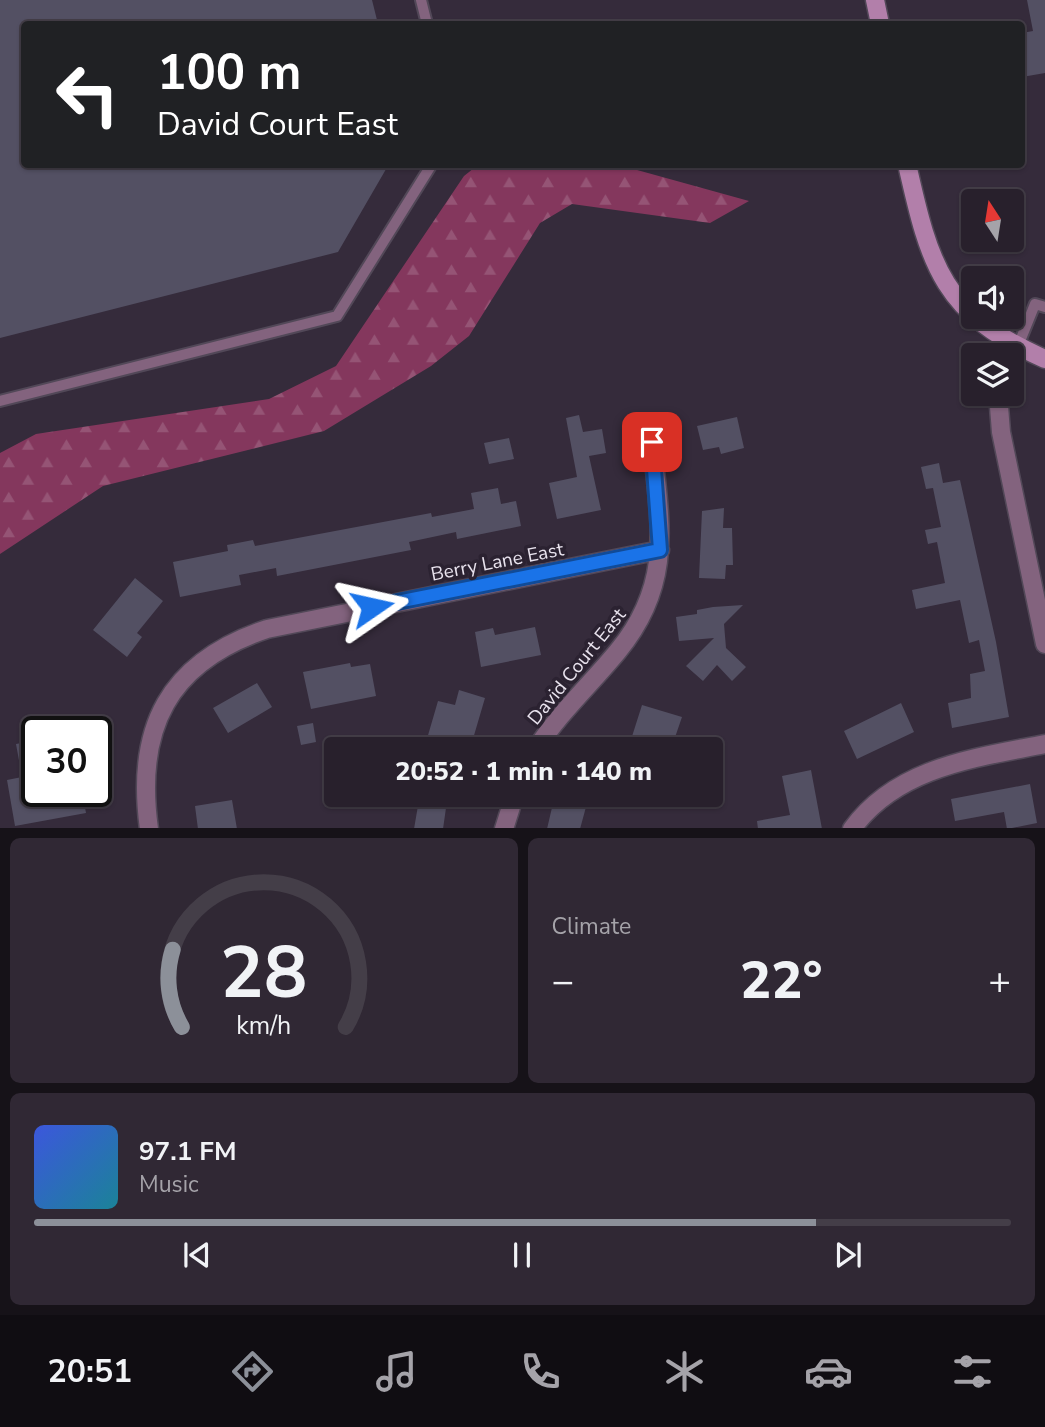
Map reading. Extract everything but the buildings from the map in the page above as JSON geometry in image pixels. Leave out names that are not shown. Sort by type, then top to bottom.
[{"type":"main road","points":[[875,0],[879,21]]},
{"type":"main road","points":[[908,168],[936,268],[962,306],[1004,343]]},
{"type":"main road","points":[[1024,354],[1045,359]]},
{"type":"street","points":[[999,406],[1001,432],[1044,634]]},
{"type":"street","name":"David Court East","points":[[545,737],[564,710],[617,653],[642,620],[655,585],[660,550],[652,442]]},
{"type":"street","name":"Berry Lane East","points":[[149,828],[146,762],[157,718],[180,680],[227,643],[280,626],[660,550]]},
{"type":"street","points":[[852,828],[871,807],[908,780],[941,767],[1045,744]]},
{"type":"street","points":[[504,828],[511,807]]},
{"type":"lane","points":[[421,0],[426,21]]},
{"type":"lane","points":[[0,401],[337,316],[430,168]]},
{"type":"lane","points":[[1019,343],[1035,304],[1045,307]]},
{"type":"green space","points":[[474,168],[630,168],[749,201],[710,223],[572,204],[540,223],[469,336],[431,366],[324,431],[103,486],[0,554],[0,453],[36,434],[269,399],[336,366],[464,176]]},
{"type":"route","points":[[372,607],[660,550],[652,442]]}]
